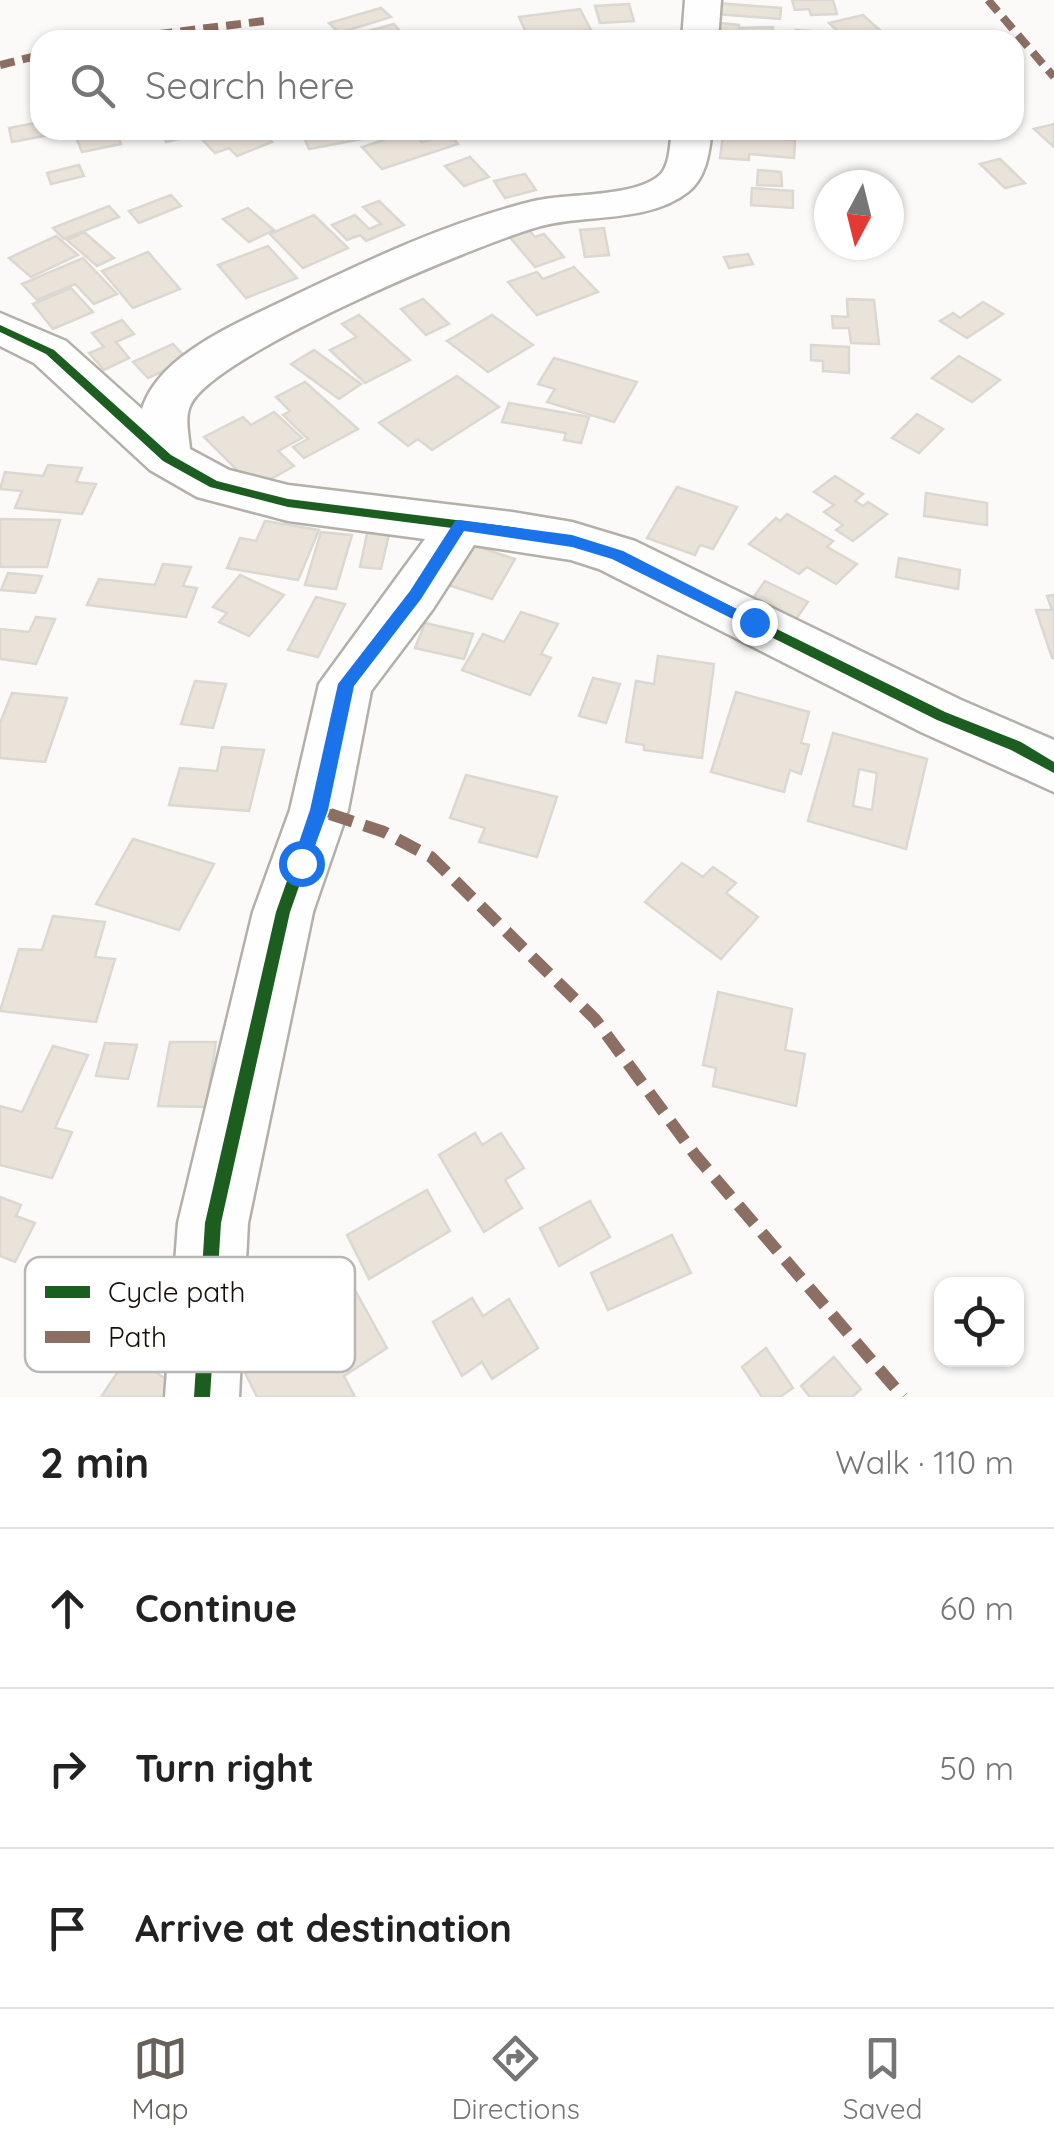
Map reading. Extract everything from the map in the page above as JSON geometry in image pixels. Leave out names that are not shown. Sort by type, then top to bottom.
[{"type":"street","points":[[701,30],[704,0]]},
{"type":"street","points":[[167,458],[163,421],[169,398],[181,380],[206,362],[275,323],[438,246],[540,213],[661,191],[683,174],[690,140]]},
{"type":"street","points":[[0,328],[50,352],[167,458],[214,484],[288,503],[572,541],[617,555],[941,716],[1016,746],[1054,768]]},
{"type":"street","points":[[211,1257],[213,1223],[262,999],[283,912],[319,810],[346,684],[415,595],[460,525]]},
{"type":"street","points":[[202,1397],[204,1372]]},
{"type":"building","points":[[792,0],[833,0],[837,14],[811,15],[809,9],[795,10]]},
{"type":"building","points":[[718,3],[781,8],[780,19],[717,14]]},
{"type":"building","points":[[629,4],[634,21],[600,23],[595,6]]},
{"type":"building","points":[[381,8],[391,17],[349,30],[336,30],[329,23]]},
{"type":"building","points":[[580,9],[591,30],[525,30],[519,17]]},
{"type":"building","points":[[863,15],[880,30],[836,30],[829,23]]},
{"type":"building","points":[[720,23],[739,28],[773,27],[773,30],[720,30]]},
{"type":"building","points":[[394,24],[399,30],[372,30]]},
{"type":"building","points":[[30,124],[30,139],[12,142],[9,128]]},
{"type":"building","points":[[1054,124],[1054,147],[1034,129]]},
{"type":"building","points":[[77,140],[119,140],[121,144],[82,152]]},
{"type":"building","points":[[203,140],[272,142],[237,156],[229,148],[215,153]]},
{"type":"building","points":[[305,140],[356,140],[309,149]]},
{"type":"building","points":[[383,140],[454,140],[458,144],[382,169],[362,147]]},
{"type":"building","points":[[722,140],[795,140],[794,158],[749,154],[749,160],[720,158]]},
{"type":"building","points":[[470,157],[489,177],[464,186],[445,166]]},
{"type":"building","points":[[1000,159],[1025,183],[1005,188],[980,164]]},
{"type":"building","points":[[79,165],[84,176],[51,184],[47,173]]},
{"type":"building","points":[[758,170],[781,172],[782,186],[757,185]]},
{"type":"building","points":[[525,174],[536,190],[505,198],[494,181]]},
{"type":"building","points":[[752,188],[793,191],[793,208],[751,205]]},
{"type":"building","points":[[171,195],[181,206],[139,223],[129,211]]},
{"type":"building","points":[[379,201],[404,225],[366,241],[360,235],[347,240],[332,225],[355,215],[369,229],[381,224],[363,207]]},
{"type":"building","points":[[109,206],[119,217],[64,239],[53,228]]},
{"type":"building","points":[[248,208],[274,230],[249,242],[223,219]]},
{"type":"building","points":[[314,215],[348,248],[303,268],[270,234]]},
{"type":"building","points":[[527,228],[535,237],[544,234],[564,257],[535,267],[507,234]]},
{"type":"building","points":[[604,228],[609,255],[585,257],[580,230]]},
{"type":"building","points":[[84,232],[114,258],[97,266],[67,240]]},
{"type":"building","points":[[56,236],[78,255],[31,277],[9,258]]},
{"type":"building","points":[[268,246],[297,278],[246,298],[218,265]]},
{"type":"building","points":[[148,252],[180,289],[133,308],[102,271]]},
{"type":"building","points":[[748,254],[753,264],[729,268],[724,257]]},
{"type":"building","points":[[83,258],[117,294],[94,304],[75,284],[37,300],[22,284]]},
{"type":"building","points":[[574,267],[598,292],[537,315],[508,282],[537,272],[543,279]]},
{"type":"building","points":[[71,288],[93,312],[53,329],[33,304]]},
{"type":"building","points":[[423,299],[449,324],[426,335],[401,309]]},
{"type":"building","points":[[847,299],[874,300],[879,344],[851,343],[849,328],[833,328],[832,316],[848,317]]},
{"type":"building","points":[[983,302],[1003,314],[967,338],[940,321],[953,313],[960,318]]},
{"type":"building","points":[[359,315],[410,360],[365,383],[330,350],[357,337],[342,324]]},
{"type":"building","points":[[492,315],[533,345],[488,372],[447,341]]},
{"type":"building","points":[[122,320],[134,334],[116,342],[129,358],[104,370],[89,353],[104,347],[92,333]]},
{"type":"building","points":[[173,344],[188,360],[148,378],[133,362]]},
{"type":"building","points":[[811,345],[849,347],[849,373],[823,371],[823,361],[811,360]]},
{"type":"building","points":[[314,350],[361,384],[339,399],[291,364]]},
{"type":"building","points":[[959,356],[1000,380],[972,402],[932,378]]},
{"type":"building","points":[[554,358],[637,382],[614,422],[547,402],[555,389],[538,384]]},
{"type":"building","points":[[457,376],[499,407],[432,450],[418,439],[408,446],[379,423]]},
{"type":"building","points":[[305,382],[358,429],[304,458],[293,447],[308,439],[283,415],[290,411],[276,397]]},
{"type":"building","points":[[509,403],[589,417],[581,443],[564,440],[566,433],[502,422]]},
{"type":"building","points":[[274,412],[302,438],[278,451],[294,466],[255,488],[204,437],[243,417],[251,425]]},
{"type":"building","points":[[917,414],[943,429],[919,453],[892,438]]},
{"type":"building","points":[[48,465],[82,468],[76,482],[96,484],[82,514],[15,508],[22,491],[0,489],[5,472],[43,476]]},
{"type":"building","points":[[835,476],[863,494],[855,501],[863,506],[868,502],[887,514],[853,541],[836,530],[843,525],[824,512],[834,505],[814,492]]},
{"type":"building","points":[[677,487],[737,507],[713,549],[700,545],[695,555],[647,538]]},
{"type":"building","points":[[926,493],[987,503],[987,525],[924,516]]},
{"type":"building","points":[[787,514],[833,541],[827,547],[857,564],[836,584],[807,567],[799,574],[749,544],[776,518],[780,521]]},
{"type":"building","points":[[0,519],[60,520],[47,567],[0,567]]},
{"type":"building","points":[[265,521],[319,530],[298,580],[227,568],[240,538],[256,541]]},
{"type":"building","points":[[368,529],[390,530],[381,569],[360,567]]},
{"type":"building","points":[[321,532],[352,535],[336,589],[305,585]]},
{"type":"building","points":[[469,544],[515,559],[492,599],[445,584]]},
{"type":"building","points":[[899,558],[960,570],[958,589],[896,577]]},
{"type":"building","points":[[163,564],[191,567],[183,586],[197,588],[186,617],[87,605],[99,579],[155,585]]},
{"type":"building","points":[[8,573],[42,576],[35,593],[1,590]]},
{"type":"building","points":[[240,575],[284,595],[249,636],[219,622],[227,613],[213,607]]},
{"type":"building","points":[[765,581],[808,602],[794,622],[751,601]]},
{"type":"building","points":[[1054,595],[1052,658],[1036,610],[1052,610],[1047,596]]},
{"type":"building","points":[[316,597],[345,604],[318,657],[288,650]]},
{"type":"building","points":[[521,612],[558,624],[541,654],[551,658],[530,695],[462,670],[483,634],[504,642]]},
{"type":"building","points":[[36,617],[55,619],[36,664],[0,659],[0,629],[29,632]]},
{"type":"building","points":[[425,623],[473,634],[464,659],[415,648]]},
{"type":"building","points":[[658,656],[714,664],[702,758],[644,750],[644,745],[626,742],[636,681],[654,684]]},
{"type":"building","points":[[593,678],[620,684],[606,723],[579,716]]},
{"type":"building","points":[[195,681],[226,684],[213,728],[181,724]]},
{"type":"building","points":[[736,692],[809,712],[801,743],[809,745],[801,774],[790,770],[784,792],[711,772]]},
{"type":"building","points":[[12,693],[67,698],[45,762],[0,758],[0,723]]},
{"type":"building","points":[[833,733],[927,759],[906,849],[808,821]],"holes":[[[859,769],[877,773],[872,810],[853,806]]]},
{"type":"building","points":[[222,747],[264,750],[249,811],[169,805],[180,768],[217,771]]},
{"type":"building","points":[[466,775],[557,797],[537,857],[479,842],[485,828],[450,818]]},
{"type":"building","points":[[133,839],[214,864],[179,930],[96,904]]},
{"type":"building","points":[[682,863],[703,877],[713,867],[736,883],[726,893],[758,917],[721,959],[645,902]]},
{"type":"building","points":[[53,916],[105,922],[95,957],[115,959],[96,1022],[0,1011],[19,949],[42,950]]},
{"type":"building","points":[[718,992],[792,1009],[785,1050],[805,1054],[796,1106],[713,1086],[716,1068],[703,1065]]},
{"type":"building","points":[[170,1042],[216,1042],[206,1107],[158,1106]]},
{"type":"building","points":[[105,1043],[137,1045],[128,1079],[96,1076]]},
{"type":"building","points":[[53,1046],[88,1055],[55,1128],[72,1132],[52,1178],[0,1165],[0,1106],[22,1112]]},
{"type":"building","points":[[475,1133],[482,1145],[501,1133],[524,1168],[505,1180],[522,1208],[484,1232],[439,1155]]},
{"type":"building","points":[[427,1190],[450,1231],[369,1279],[347,1235]]},
{"type":"building","points":[[0,1197],[21,1205],[16,1216],[35,1223],[15,1262],[0,1256]]},
{"type":"building","points":[[590,1201],[610,1237],[559,1266],[540,1228]]},
{"type":"building","points":[[672,1235],[691,1273],[608,1310],[591,1273]]},
{"type":"building","points":[[355,1290],[387,1348],[355,1369]]},
{"type":"building","points":[[472,1298],[483,1316],[509,1299],[538,1348],[492,1379],[482,1362],[462,1376],[433,1322]]},
{"type":"building","points":[[766,1348],[793,1388],[780,1397],[762,1397],[742,1367]]},
{"type":"building","points":[[834,1357],[861,1389],[852,1397],[810,1397],[801,1386]]},
{"type":"building","points":[[118,1372],[155,1372],[194,1397],[101,1397]]},
{"type":"building","points":[[245,1372],[350,1372],[344,1376],[355,1397],[257,1397]]},
{"type":"marked path","points":[[988,0],[1014,30]]},
{"type":"marked path","points":[[192,30],[264,21]]},
{"type":"marked path","points":[[1024,42],[1054,77]]},
{"type":"marked path","points":[[0,65],[30,58]]},
{"type":"marked path","points":[[319,810],[384,832],[431,857],[595,1019],[696,1156],[903,1397]]},
{"type":"cycle path","points":[[0,328],[50,352],[167,458],[214,484],[288,503],[572,541],[617,555],[941,716],[1016,746],[1054,768]]},
{"type":"cycle path","points":[[211,1257],[213,1223],[262,999],[283,912],[319,810],[346,684],[415,595],[460,525]]},
{"type":"cycle path","points":[[202,1397],[204,1372]]},
{"type":"route","points":[[301,863],[319,810],[336,716],[346,684],[415,595],[460,525],[572,541],[617,555],[754,622]]}]
